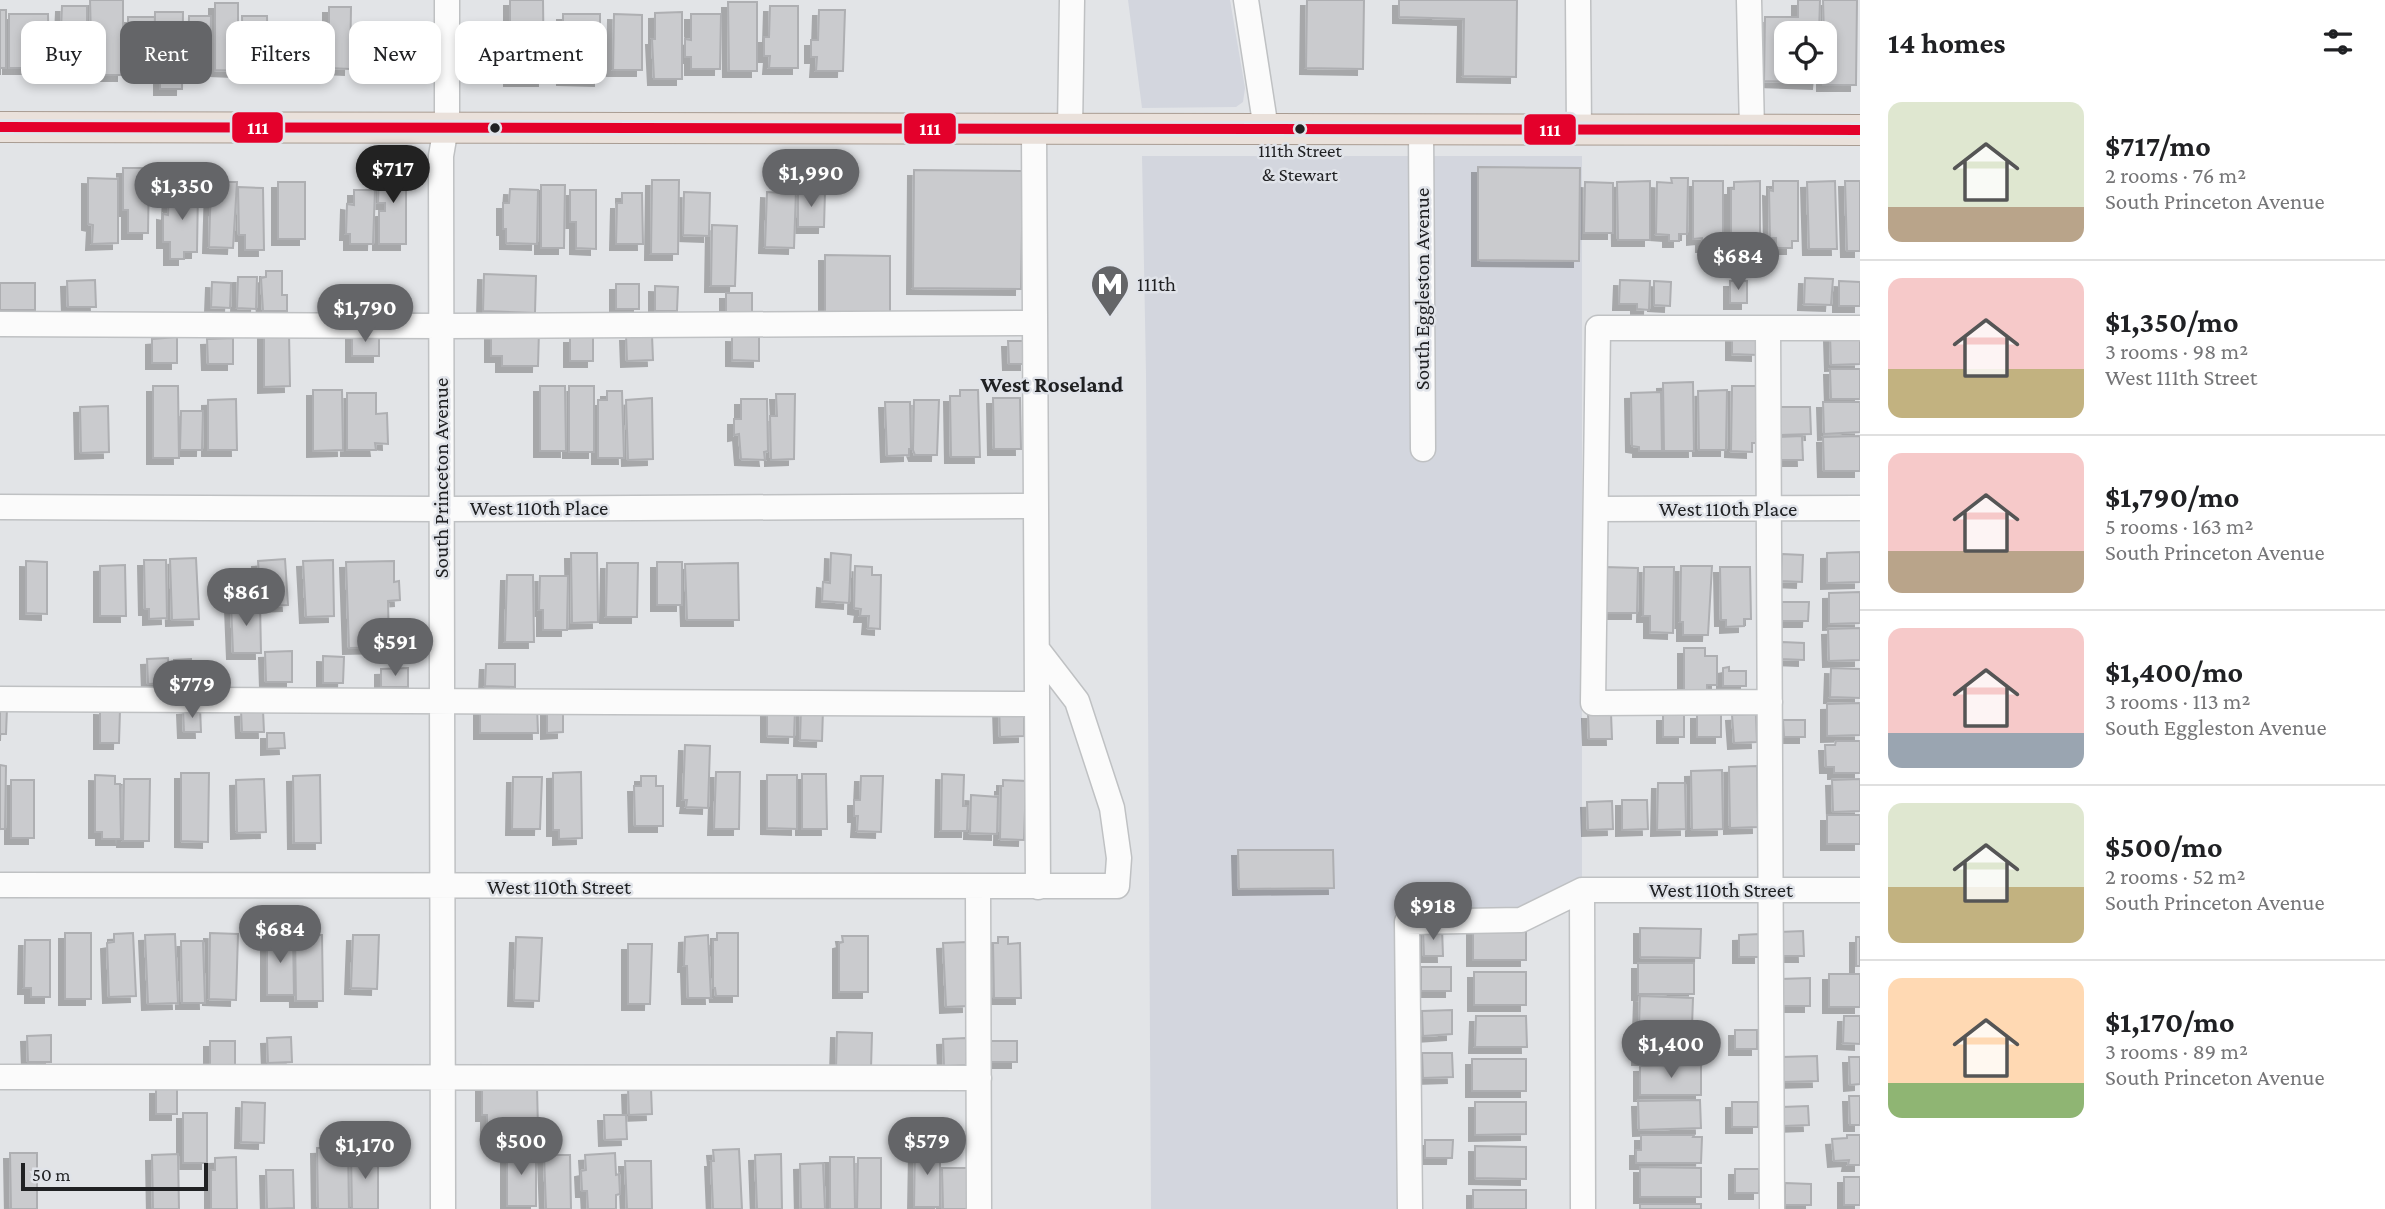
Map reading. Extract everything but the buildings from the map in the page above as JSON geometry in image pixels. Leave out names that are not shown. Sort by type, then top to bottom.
[{"type":"main road","points":[[0,127],[1860,130]]},
{"type":"street","name":"South Princeton Avenue","points":[[443,1209],[441,156],[446,128],[447,0]]},
{"type":"street","points":[[1070,129],[1072,0]]},
{"type":"street","points":[[1246,0],[1266,129]]},
{"type":"street","points":[[1578,0],[1579,130]]},
{"type":"street","points":[[1749,0],[1752,130]]},
{"type":"street","points":[[1034,128],[1038,887]]},
{"type":"street","name":"South Eggleston Avenue","points":[[1421,130],[1423,449]]},
{"type":"street","points":[[0,324],[441,326],[1035,323]]},
{"type":"street","points":[[1770,702],[1593,702],[1598,328],[1860,328]]},
{"type":"street","points":[[1768,328],[1772,1209]]},
{"type":"street","name":"West 110th Place","points":[[0,507],[442,509],[1035,506]]},
{"type":"street","name":"West 110th Place","points":[[1595,509],[1860,509]]},
{"type":"street","name":"West 110th Street","points":[[0,886],[1117,886],[1119,858],[1112,808],[1077,701],[1037,649]]},
{"type":"street","points":[[0,699],[1037,704]]},
{"type":"street","points":[[978,887],[979,1209]]},
{"type":"street","points":[[1410,1209],[1407,922],[1521,920],[1582,890],[1583,1209]]},
{"type":"street","name":"West 110th Street","points":[[1582,890],[1860,890]]},
{"type":"street","points":[[0,1077],[979,1078]]},
{"type":"shaded area","points":[[1128,0],[1230,0],[1245,88],[1243,102],[1236,107],[1142,108]]},
{"type":"shaded area","points":[[1142,156],[1582,156],[1582,890],[1521,920],[1407,922],[1410,1209],[1151,1209],[1146,374]]},
{"type":"transit line","name":"111","points":[[0,127],[1860,130]]},
{"type":"place","name":"111th Street & Stewart","points":[[1300,129]]},
{"type":"place","name":"111th","points":[[1110,318]]},
{"type":"district","name":"West Roseland","points":[[1052,384]]}]
